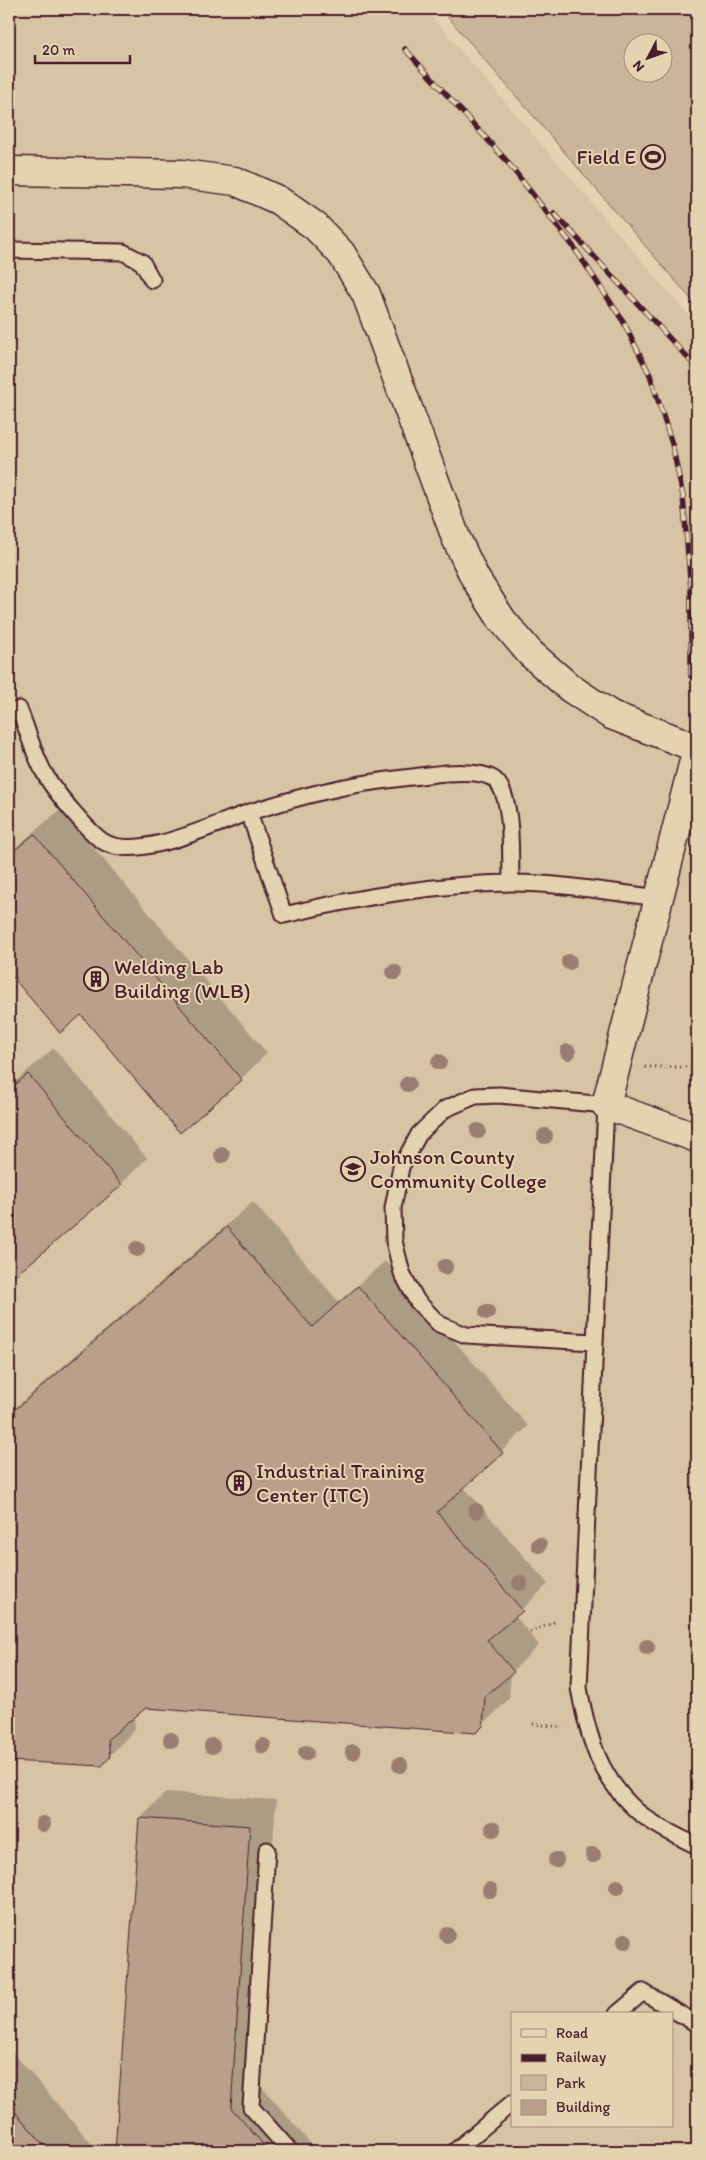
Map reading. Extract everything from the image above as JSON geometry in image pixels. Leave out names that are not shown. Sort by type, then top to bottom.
[{"type":"street","points":[[9,172],[182,174],[235,181],[278,200],[315,226],[341,253],[366,294],[456,538],[475,578],[502,620],[530,653],[570,688],[610,715],[697,748],[606,1105],[697,1138]]},
{"type":"lane","points":[[9,250],[124,252],[142,262],[152,280]]},
{"type":"lane","points":[[9,713],[19,709],[46,776],[89,831],[105,843],[122,848],[142,848],[249,813],[334,789],[449,773],[483,775],[495,780],[503,791],[507,806],[511,883]]},
{"type":"lane","points":[[249,813],[284,915],[341,901],[427,887],[511,883],[561,885],[659,898]]},
{"type":"lane","points":[[594,1342],[466,1335],[439,1324],[417,1301],[402,1273],[394,1242],[393,1208],[402,1167],[419,1134],[445,1109],[475,1096],[499,1095],[606,1105],[579,1688],[586,1728],[598,1762],[615,1786],[638,1811],[666,1830],[697,1846]]},
{"type":"lane","points":[[267,1850],[252,2107],[290,2151]]},
{"type":"lane","points":[[619,2012],[643,1992],[697,2024]]},
{"type":"lane","points":[[455,2151],[511,2104]]},
{"type":"path","points":[[616,1068],[697,1067]]},
{"type":"path","points":[[533,1724],[586,1728]]},
{"type":"shaded area","name":"Johnson County Community College","points":[[9,9],[425,9],[697,325],[697,2151],[9,2151]]},
{"type":"green space","points":[[441,9],[697,9],[697,306]]},
{"type":"building","name":"Welding Lab Building (WLB)","points":[[34,834],[242,1080],[180,1133],[81,1015],[60,1033],[9,973],[9,855]]},
{"type":"building","points":[[28,1074],[122,1185],[9,1281],[9,1090]]},
{"type":"building","name":"Industrial Training Center (ITC)","points":[[227,1227],[312,1327],[358,1286],[503,1453],[437,1512],[523,1611],[487,1640],[514,1672],[485,1696],[483,1726],[476,1733],[146,1708],[108,1739],[110,1757],[102,1766],[9,1761],[9,1415]]},
{"type":"building","points":[[139,1818],[250,1826],[231,2108],[269,2151],[115,2151]]},
{"type":"building","points":[[9,2105],[49,2151],[9,2151]]},
{"type":"railway","points":[[405,49],[505,159],[573,246],[623,321],[650,375],[672,444],[683,496],[691,590],[691,676]]},
{"type":"railway","points":[[554,213],[697,368]]},
{"type":"place","name":"Field E","points":[[653,157]]},
{"type":"place","name":"Welding Lab Building (WLB)","points":[[96,979]]},
{"type":"place","name":"Johnson County Community College","points":[[353,1169]]},
{"type":"place","name":"Industrial Training Center (ITC)","points":[[239,1483]]}]
